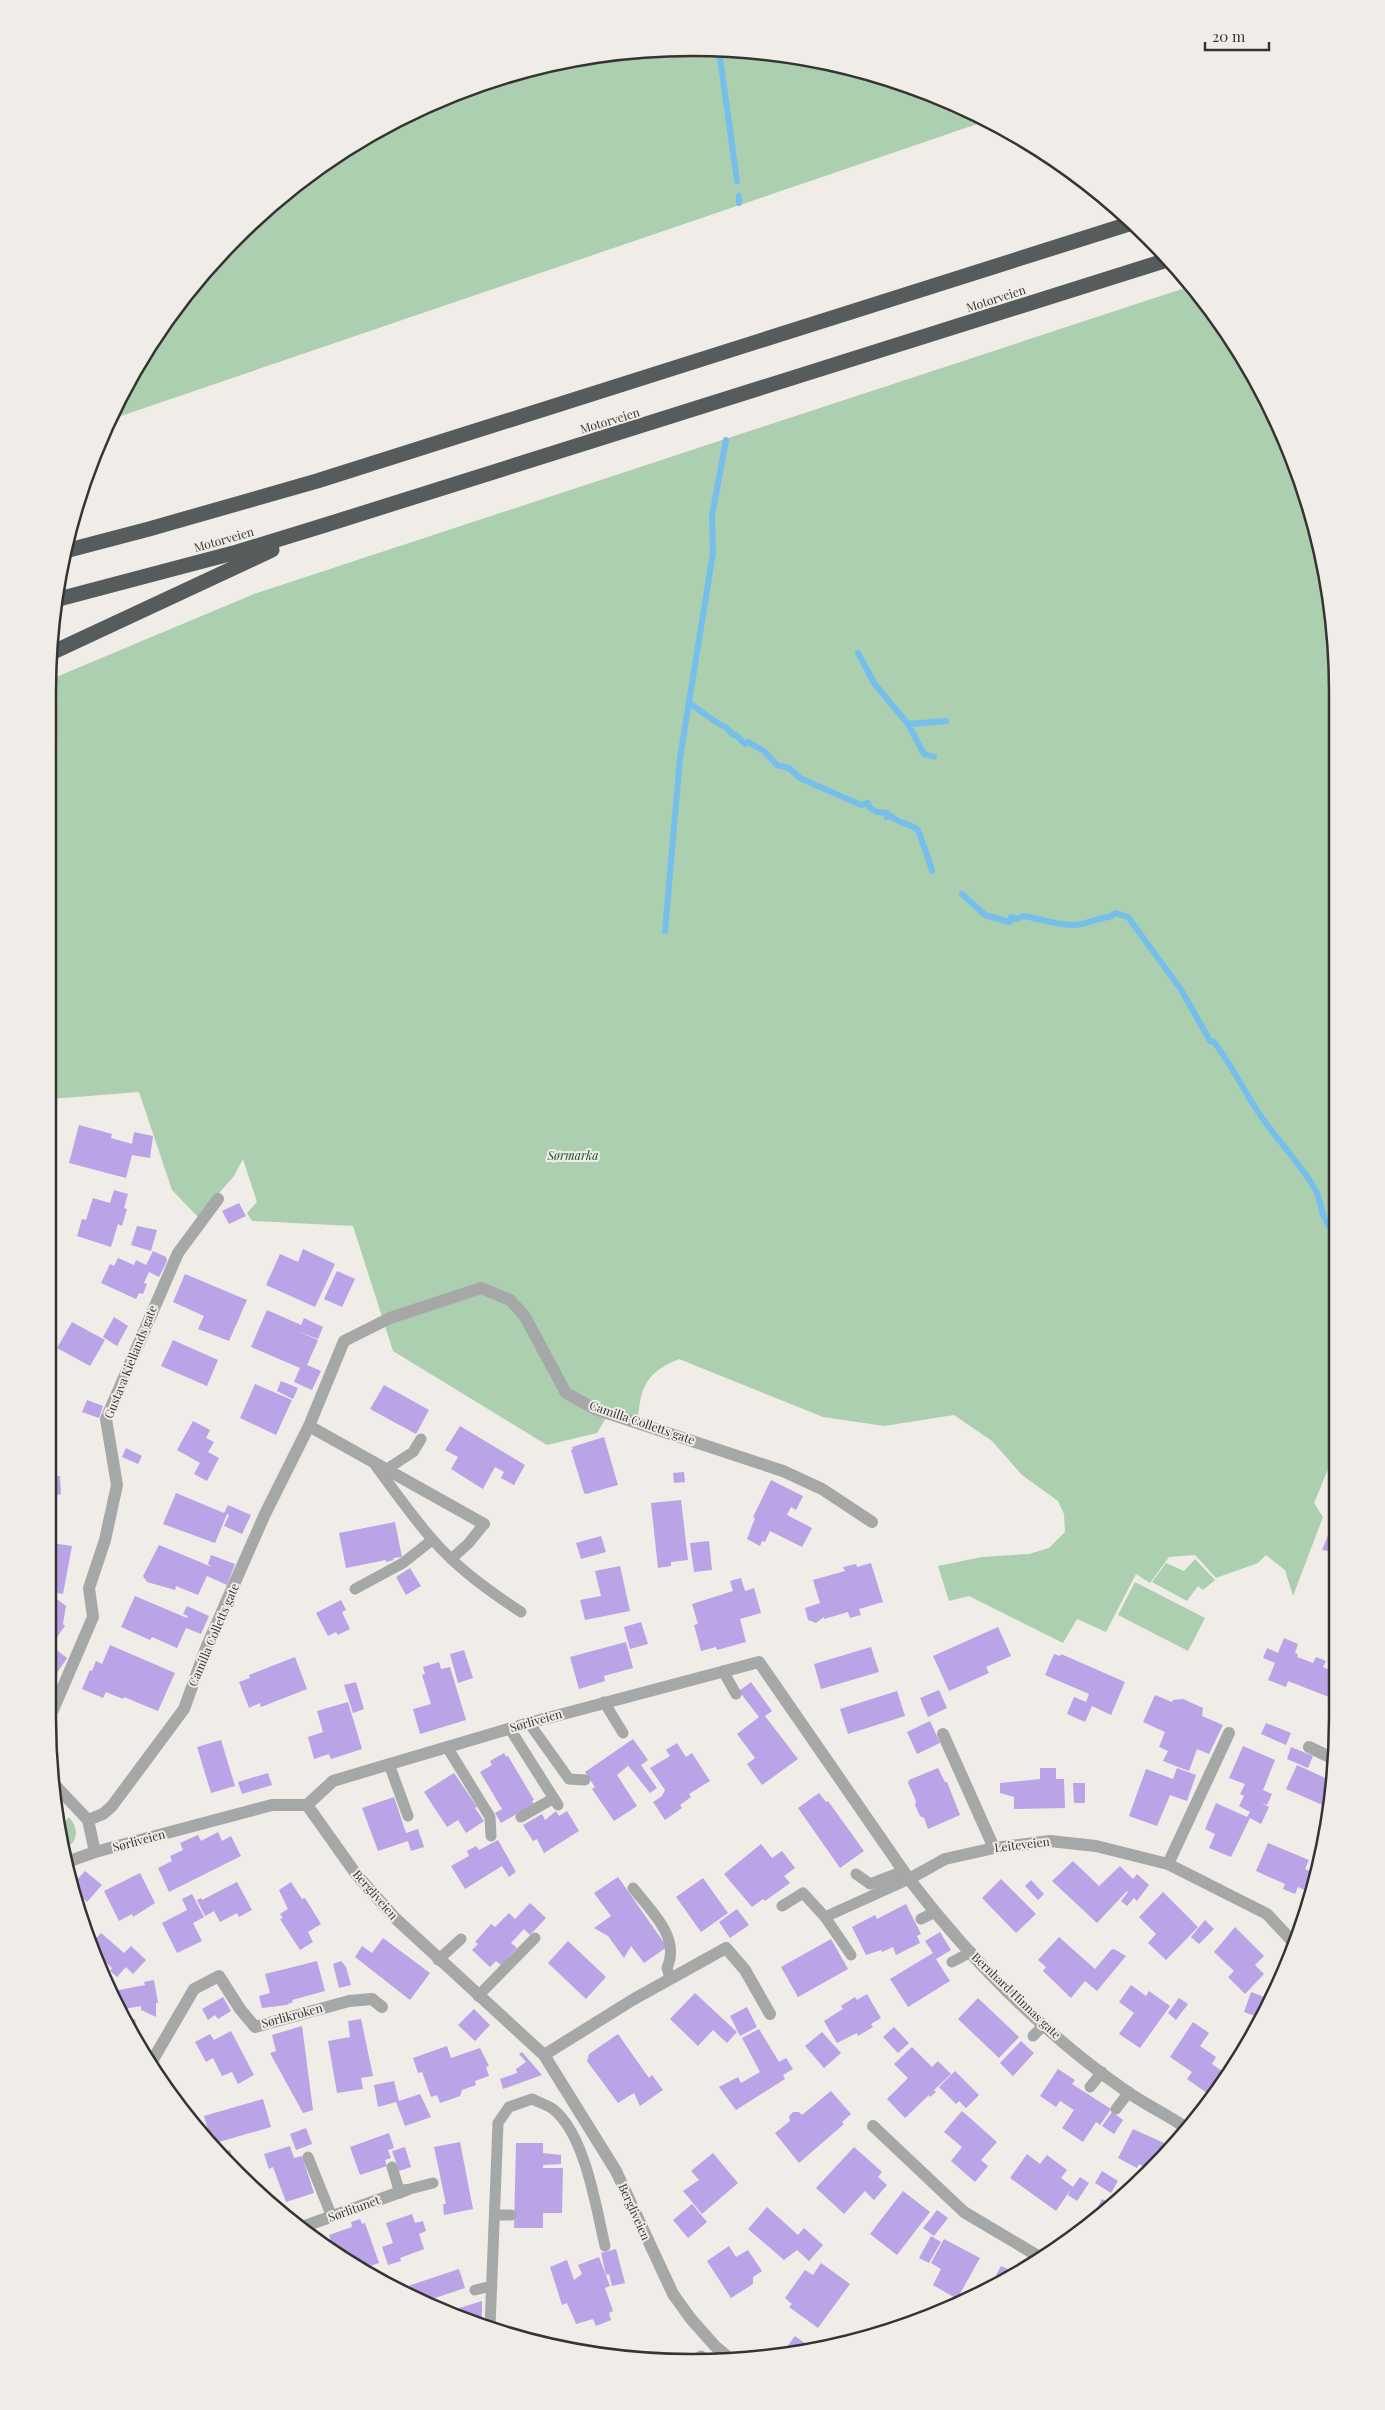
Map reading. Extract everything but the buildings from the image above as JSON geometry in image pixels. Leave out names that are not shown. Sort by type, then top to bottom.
[{"type":"highway","points":[[73,549],[159,527],[317,481],[1124,226]]},
{"type":"highway","name":"Motorveien","points":[[64,598],[237,552],[322,526],[1160,262]]},
{"type":"highway","points":[[58,650],[322,526]]},
{"type":"street","name":"Gustava Kiellands gate","points":[[56,1703],[93,1617],[89,1588],[105,1540],[117,1484],[106,1419],[178,1252],[218,1199]]},
{"type":"street","name":"Camilla Colletts gate","points":[[88,1820],[98,1817],[112,1806],[184,1709],[206,1648],[262,1522],[309,1426],[344,1341],[390,1318],[481,1288],[510,1300],[524,1315],[566,1393],[595,1409],[783,1471],[822,1490],[872,1522]]},
{"type":"street","points":[[309,1426],[484,1524]]},
{"type":"street","name":"Sørliveien","points":[[73,1860],[95,1852],[272,1805],[307,1805],[333,1781],[604,1702],[759,1662],[906,1875]]},
{"type":"street","points":[[1168,1864],[1228,1733]]},
{"type":"street","points":[[943,1734],[994,1848]]},
{"type":"street","points":[[1309,1747],[1327,1756]]},
{"type":"street","points":[[61,1792],[88,1820],[95,1852]]},
{"type":"street","name":"Bergliveien","points":[[307,1805],[356,1874],[395,1918],[438,1960],[544,2055],[616,2171],[672,2294],[691,2319],[723,2353]]},
{"type":"street","name":"Leiteveien","points":[[906,1875],[945,1859],[994,1848],[1050,1841],[1096,1846],[1168,1864],[1267,1914],[1289,1938]]},
{"type":"street","name":"Bernhard Hinnas gate","points":[[906,1875],[934,1912],[1043,2026],[1129,2092],[1181,2125]]},
{"type":"street","points":[[544,2055],[670,1978],[726,1948],[745,1970],[770,2014]]},
{"type":"street","name":"Sørlikroken","points":[[155,2058],[194,1989],[219,1976],[255,2027],[349,2001],[372,1999],[382,2007]]},
{"type":"street","points":[[873,2126],[964,2212],[1035,2254]]},
{"type":"street","name":"Sørlitunet","points":[[309,2225],[403,2191]]},
{"type":"lane","points":[[387,1469],[412,1452],[421,1439]]},
{"type":"lane","points":[[370,1459],[432,1540],[489,1591],[521,1612]]},
{"type":"lane","points":[[451,1559],[468,1544],[484,1524]]},
{"type":"lane","points":[[355,1589],[403,1563],[432,1540]]},
{"type":"lane","points":[[723,1671],[736,1694]]},
{"type":"lane","points":[[604,1702],[623,1733]]},
{"type":"lane","points":[[529,1723],[569,1779],[584,1780]]},
{"type":"lane","points":[[510,1729],[556,1802],[520,1817]]},
{"type":"lane","points":[[447,1747],[483,1810],[490,1817],[491,1836]]},
{"type":"lane","points":[[389,1764],[408,1816]]},
{"type":"lane","points":[[856,1874],[870,1884],[906,1875]]},
{"type":"lane","points":[[825,1917],[906,1875]]},
{"type":"lane","points":[[634,1888],[659,1921],[672,1944],[672,1958],[667,1968],[670,1978]]},
{"type":"lane","points":[[782,1906],[803,1894],[825,1917],[851,1955]]},
{"type":"lane","points":[[922,1919],[934,1912]]},
{"type":"lane","points":[[478,1996],[535,1938]]},
{"type":"lane","points":[[438,1960],[461,1939]]},
{"type":"lane","points":[[952,1962],[971,1952]]},
{"type":"lane","points":[[1033,2036],[1043,2026]]},
{"type":"lane","points":[[1090,2087],[1102,2072]]},
{"type":"lane","points":[[1116,2109],[1129,2092]]},
{"type":"lane","points":[[490,2321],[498,2123],[509,2107],[532,2099],[553,2109],[569,2129],[582,2154],[605,2246]]},
{"type":"lane","points":[[308,2157],[332,2217]]},
{"type":"lane","points":[[392,2167],[403,2191],[433,2183]]},
{"type":"lane","points":[[495,2215],[511,2215]]},
{"type":"lane","points":[[475,2290],[492,2286]]},
{"type":"green space","points":[[692,56],[734,58],[817,68],[857,78],[897,90],[978,124],[120,416],[141,374],[163,339],[188,305],[214,273],[273,214],[339,163],[374,141],[449,105],[488,90],[568,68],[609,62]]},
{"type":"green space","name":"Sørmarka","points":[[1184,288],[1222,339],[1244,374],[1280,449],[1295,488],[1317,568],[1327,651],[1329,692],[1329,1467],[1314,1503],[1323,1517],[1293,1596],[1285,1570],[1266,1555],[1258,1563],[1216,1578],[1195,1555],[1169,1557],[1150,1583],[1136,1574],[1106,1632],[1077,1619],[1063,1643],[969,1596],[949,1601],[938,1566],[982,1557],[1029,1554],[1049,1548],[1065,1532],[1064,1514],[1058,1501],[1022,1475],[992,1441],[954,1415],[884,1426],[823,1417],[679,1359],[660,1369],[648,1381],[641,1396],[638,1418],[612,1408],[597,1433],[547,1445],[393,1351],[353,1226],[252,1221],[247,1213],[257,1202],[243,1159],[234,1176],[198,1217],[172,1190],[139,1092],[56,1099],[57,677],[254,594]]},
{"type":"green space","points":[[1195,1559],[1215,1580],[1203,1590],[1198,1586],[1187,1601],[1152,1582],[1166,1563],[1184,1571]]},
{"type":"green space","points":[[1135,1582],[1205,1618],[1188,1651],[1118,1615]]},
{"type":"green space","points":[[69,1817],[76,1830],[75,1839],[69,1846],[68,1842],[65,1821]]},
{"type":"waterway","points":[[720,57],[737,181]]},
{"type":"waterway","points":[[739,196],[739,203]]},
{"type":"waterway","points":[[665,931],[680,758],[713,553],[712,516],[726,440]]},
{"type":"waterway","points":[[858,653],[874,683],[908,724],[924,754],[934,757]]},
{"type":"waterway","points":[[689,703],[718,724],[726,727],[745,744],[748,742],[764,751],[777,765],[789,768],[800,778],[861,805],[868,803],[870,808],[877,812],[887,813],[887,817],[891,816],[897,821],[918,830],[932,871]]},
{"type":"waterway","points":[[908,724],[946,721]]},
{"type":"waterway","points":[[962,894],[985,915],[1009,922],[1011,917],[1017,919],[1023,916],[1076,925],[1110,917],[1115,913],[1128,917],[1182,991],[1210,1041],[1214,1042],[1220,1050],[1256,1109],[1308,1178],[1318,1195],[1325,1220],[1329,1226]]}]
